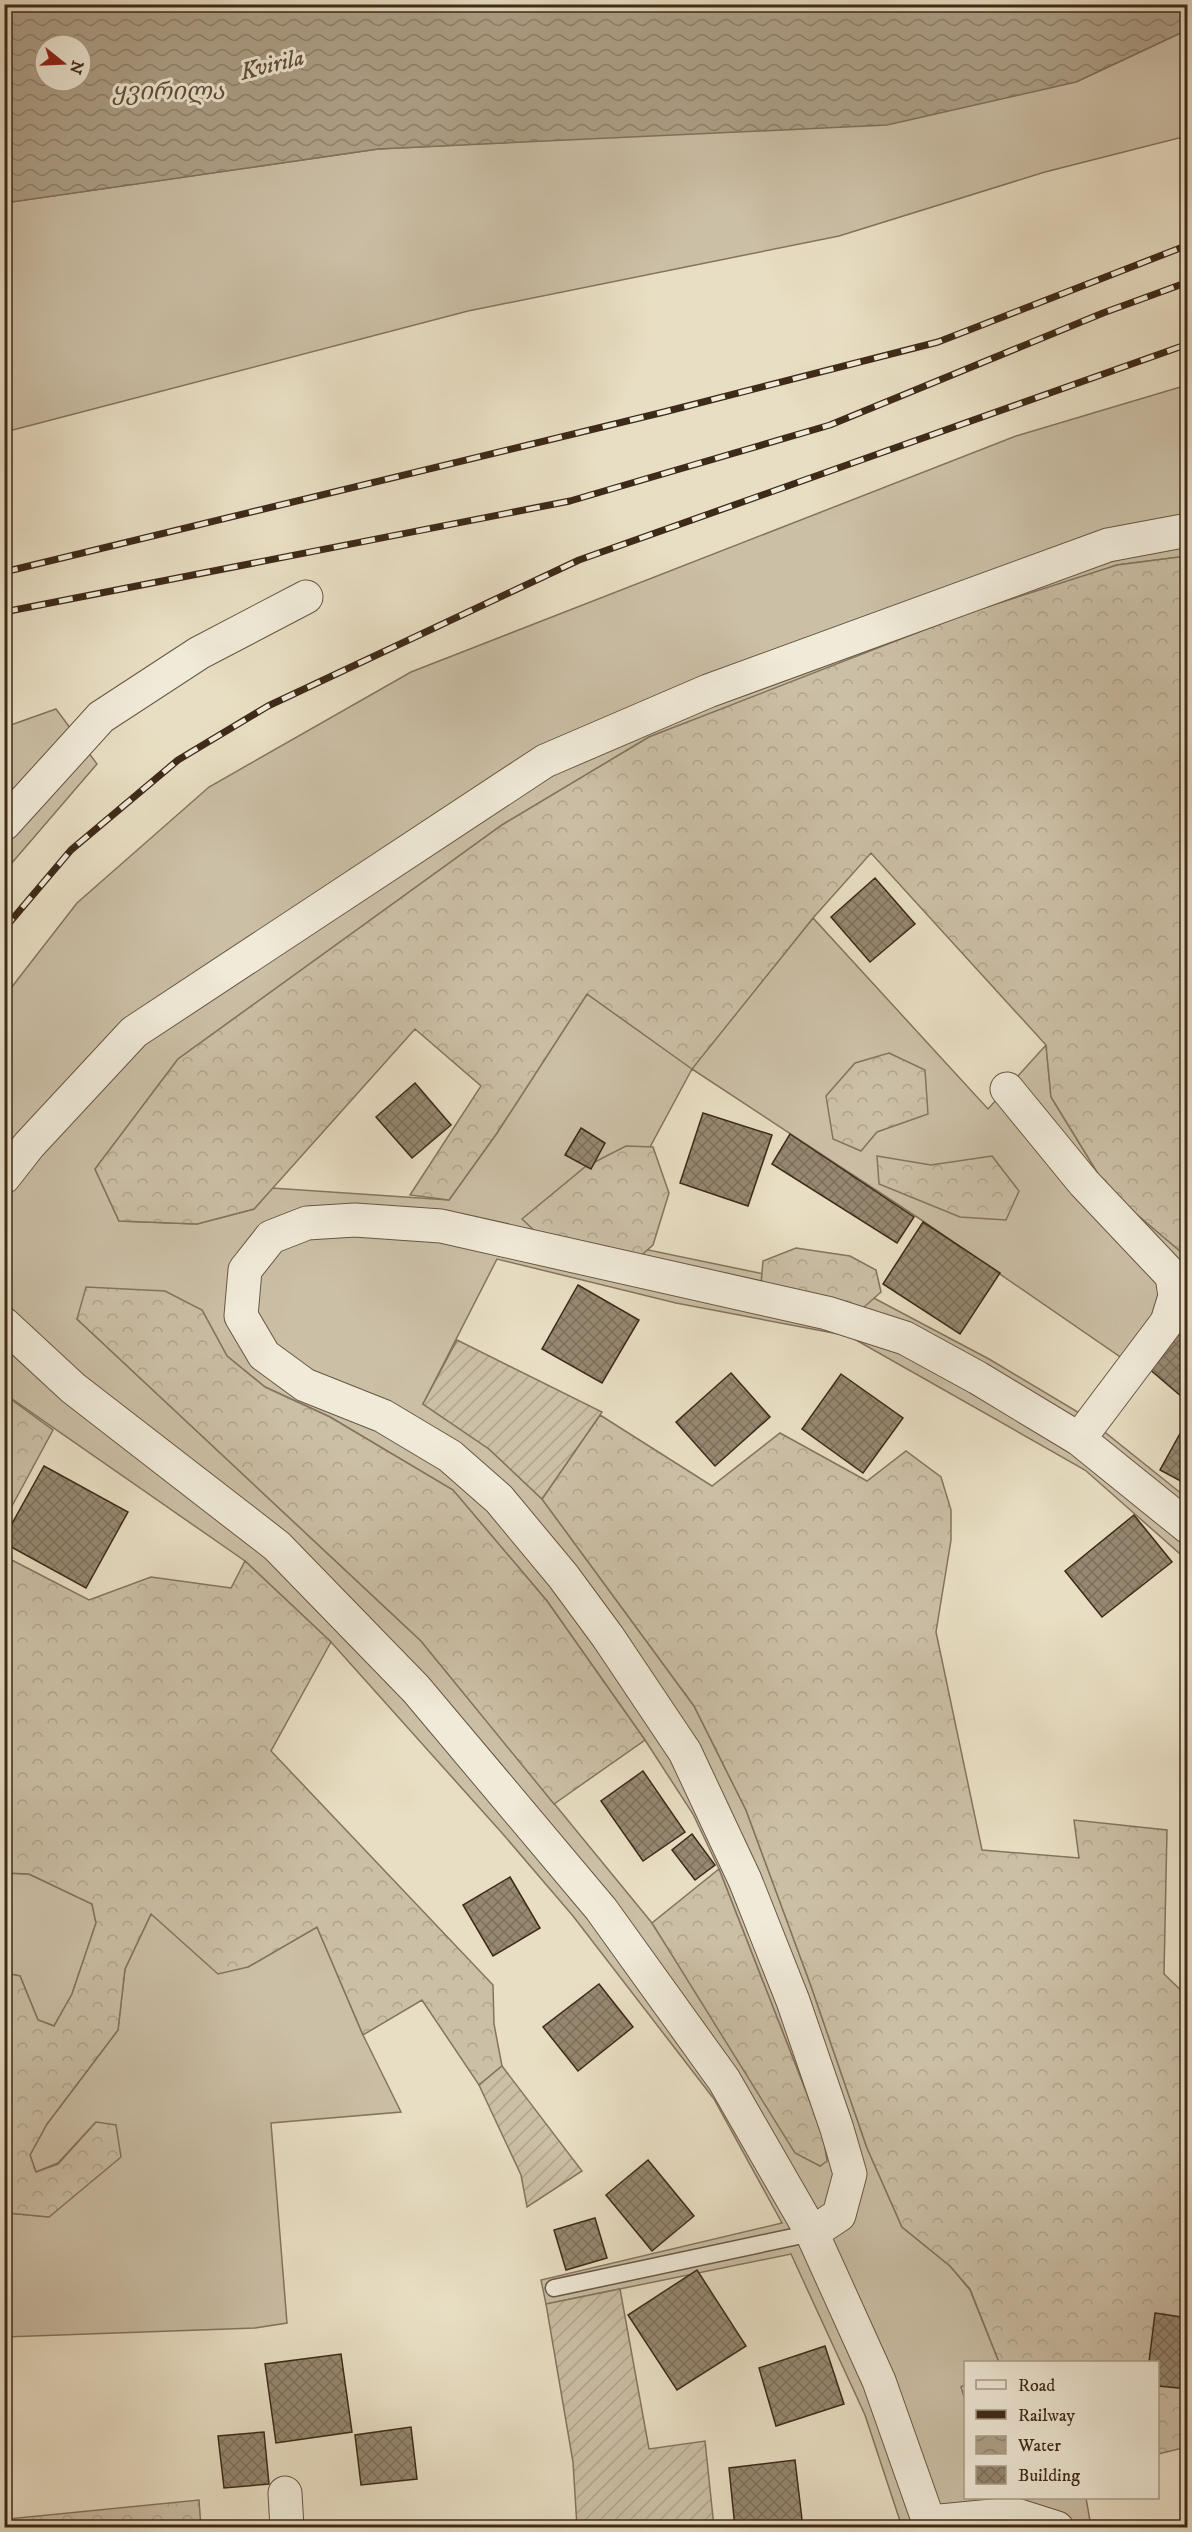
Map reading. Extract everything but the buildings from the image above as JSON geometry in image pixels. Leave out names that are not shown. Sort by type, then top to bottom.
[{"type":"street","points":[[4,1177],[28,1145],[134,1032],[545,761],[708,691],[1108,545],[1188,530]]},
{"type":"street","points":[[4,824],[101,717],[199,653],[306,597]]},
{"type":"street","points":[[1007,1089],[1084,1183],[1172,1276],[1175,1296],[1167,1322],[1079,1439]]},
{"type":"street","points":[[812,2232],[839,2215],[850,2174],[837,2128],[793,2001],[745,1880],[685,1752],[602,1629],[563,1576],[499,1499],[450,1456],[383,1416],[305,1385],[264,1354],[241,1316],[245,1270],[271,1237],[307,1223],[355,1220],[441,1226],[827,1313],[905,1338],[1079,1439],[1188,1527]]},
{"type":"street","points":[[4,1324],[73,1388],[277,1546],[416,1689],[608,1918],[724,2080],[812,2232],[879,2381],[931,2525],[1013,2514],[1057,2528]]},
{"type":"street","points":[[285,2493],[287,2528]]},
{"type":"lane","points":[[554,2288],[812,2232]]},
{"type":"green space","points":[[1187,30],[1187,136],[1045,172],[839,236],[468,311],[5,432],[4,203],[378,149],[628,136],[1076,82]]},
{"type":"green space","points":[[1187,385],[1187,556],[1117,565],[649,737],[502,825],[178,1059],[95,1169],[119,1221],[197,1224],[254,1209],[272,1188],[449,1200],[497,1133],[587,994],[692,1068],[813,918],[988,1109],[1046,1045],[1051,1097],[1108,1190],[1187,1257],[1187,1314],[1101,1429],[1187,1498],[1187,1560],[1085,1470],[849,1336],[676,1303],[497,1259],[423,1404],[489,1449],[542,1499],[694,1706],[746,1810],[811,1986],[867,2148],[902,2227],[950,2266],[970,2290],[999,2361],[964,2361],[964,2386],[961,2387],[964,2397],[964,2499],[995,2499],[996,2501],[1003,2499],[1086,2499],[1090,2521],[1095,2527],[902,2527],[865,2415],[791,2254],[546,2304],[541,2280],[782,2223],[714,2099],[573,1916],[331,1642],[245,1561],[5,1394],[4,997],[77,903],[209,787],[411,672],[1016,436]],"holes":[[[692,1069],[920,1219],[1126,1361],[1086,1417],[989,1359],[870,1296],[600,1240]],[[202,1310],[227,1356],[265,1387],[330,1417],[453,1490],[547,1601],[645,1740],[693,1814],[719,1869],[823,2135],[826,2161],[820,2166],[720,2030],[652,1923],[421,1641],[77,1319]]]},
{"type":"green space","points":[[1187,556],[1187,1257],[1108,1190],[1051,1097],[1046,1045],[871,853],[813,918],[692,1069],[587,994],[497,1133],[449,1200],[410,1195],[481,1086],[415,1029],[254,1209],[197,1224],[119,1221],[95,1169],[178,1059],[502,825],[649,737],[965,614],[1117,565]]},
{"type":"green space","points":[[56,709],[97,764],[5,871],[5,727]]},
{"type":"green space","points":[[889,1053],[925,1070],[928,1114],[877,1132],[861,1151],[833,1139],[826,1096],[855,1063]]},
{"type":"green space","points":[[626,1146],[653,1147],[669,1193],[653,1245],[631,1264],[553,1248],[522,1219],[585,1167]]},
{"type":"green space","points":[[877,1156],[931,1165],[992,1156],[1019,1191],[1006,1220],[960,1217],[879,1184]]},
{"type":"green space","points":[[796,1248],[850,1256],[876,1270],[881,1292],[863,1308],[761,1283],[763,1261]]},
{"type":"green space","points":[[86,1287],[165,1291],[202,1310],[227,1356],[265,1387],[330,1417],[453,1490],[547,1601],[645,1740],[554,1804],[421,1641],[77,1319]]},
{"type":"green space","points":[[457,1340],[602,1412],[542,1499],[489,1449],[423,1404]]},
{"type":"green space","points":[[5,1395],[53,1430],[5,1519]]},
{"type":"green space","points":[[600,1415],[712,1486],[780,1433],[867,1481],[906,1451],[941,1477],[951,1510],[951,1540],[936,1632],[982,1850],[1079,1858],[1074,1820],[1167,1830],[1164,1974],[1188,1997],[1187,2447],[1159,2454],[1159,2361],[999,2361],[970,2289],[950,2266],[902,2227],[867,2148],[811,1986],[746,1810],[694,1706],[542,1499]]},
{"type":"green space","points":[[4,1556],[89,1600],[151,1577],[231,1588],[245,1561],[331,1642],[271,1751],[493,1985],[494,2024],[502,2066],[479,2085],[422,2000],[363,2035],[317,1927],[248,1967],[218,1974],[151,1914],[125,1969],[118,2030],[47,2124],[30,2155],[36,2172],[58,2164],[96,2122],[116,2125],[121,2157],[49,2217],[8,2213],[5,2216],[5,1973],[20,1976],[38,2020],[54,2026],[72,1994],[96,1923],[92,1904],[29,1874],[5,1873]]},
{"type":"green space","points":[[719,1869],[823,2135],[827,2161],[820,2166],[795,2153],[652,1923]]},
{"type":"green space","points":[[4,1873],[29,1874],[92,1904],[96,1923],[72,1994],[54,2026],[38,2020],[20,1976],[5,1973]]},
{"type":"green space","points":[[151,1914],[248,1967],[317,1927],[363,2035],[401,2112],[271,2123],[287,2323],[255,2328],[5,2337],[4,2216],[8,2213],[49,2217],[96,2122],[58,2163],[36,2172],[30,2155],[47,2124],[118,2030],[125,1969]]},
{"type":"green space","points":[[502,2066],[582,2171],[527,2207],[521,2175],[479,2085]]},
{"type":"green space","points":[[620,2289],[649,2449],[705,2441],[714,2527],[577,2527],[573,2462],[546,2304]]},
{"type":"green space","points":[[4,2500],[8,2519],[199,2500],[201,2527],[5,2527]]},
{"type":"water","name":"ყვირილა","points":[[1187,4],[1187,30],[1076,82],[887,125],[378,149],[5,203],[5,5]]},
{"type":"railway","points":[[4,572],[664,412],[938,342],[1188,245]]},
{"type":"railway","points":[[4,612],[570,501],[830,425],[1103,313],[1188,282]]},
{"type":"railway","points":[[4,929],[71,850],[178,760],[268,706],[579,560],[1188,344]]},
{"type":"water label","name":"Kvirila","points":[[272,65]]}]
